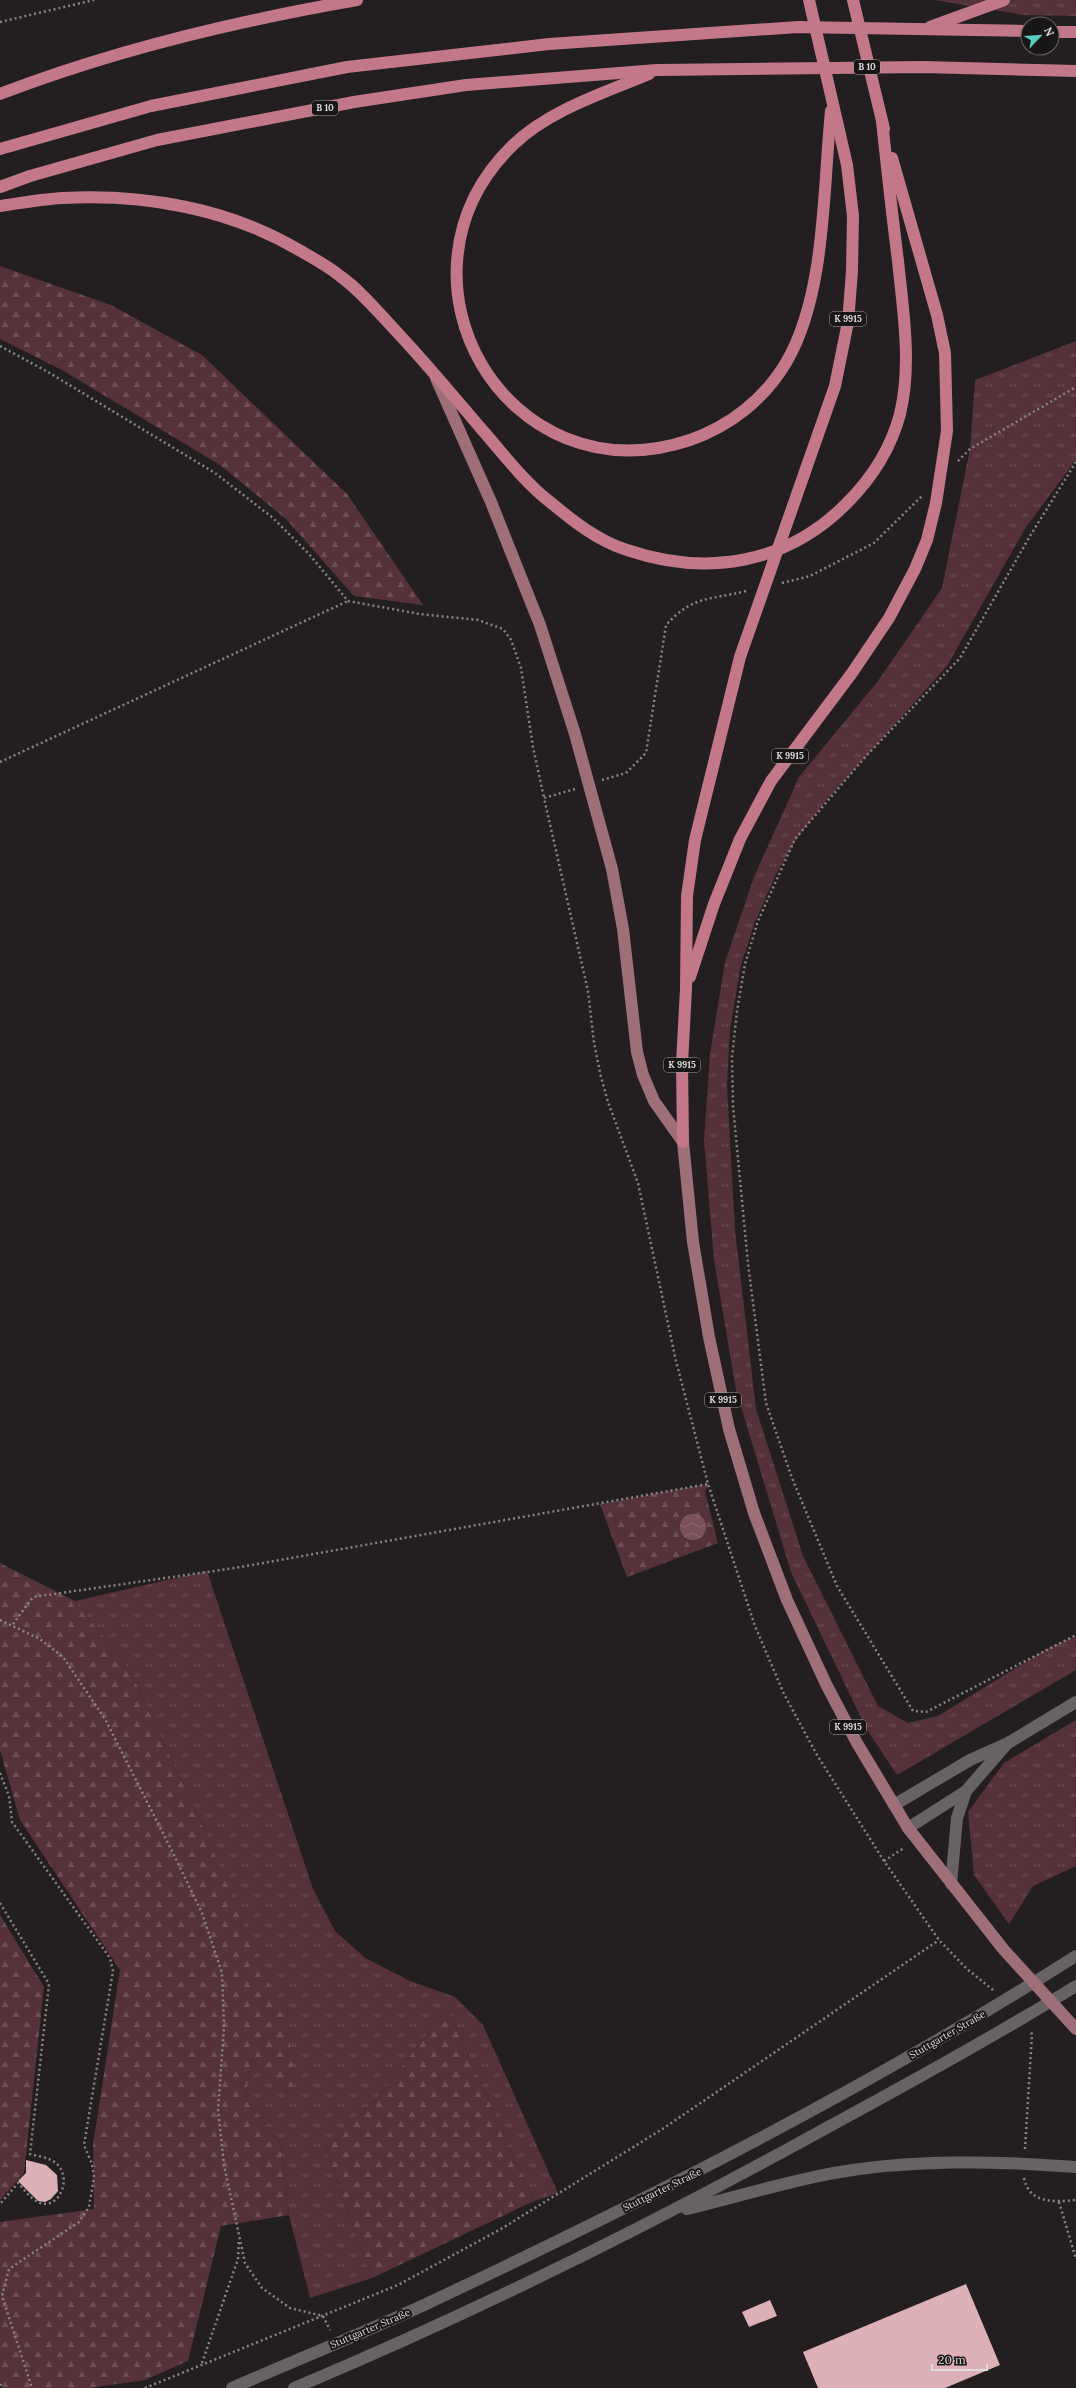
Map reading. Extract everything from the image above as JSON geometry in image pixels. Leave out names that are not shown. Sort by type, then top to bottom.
[{"type":"highway","points":[[0,94],[32,82],[149,46],[257,20],[357,0]]},
{"type":"highway","name":"K 9915","points":[[682,1142],[682,1063],[686,989],[687,896],[695,840],[740,657],[835,386],[848,322],[852,270],[853,216],[847,165],[831,102],[809,0]]},
{"type":"highway","name":"K 9915","points":[[686,989],[714,904],[740,839],[767,787],[852,673],[889,618],[915,569],[927,540],[936,503],[947,430],[945,353],[937,315],[882,121],[853,0]]},
{"type":"highway","points":[[922,29],[1004,0]]},
{"type":"highway","points":[[0,150],[151,106],[347,67],[549,44],[798,27],[1020,31]]},
{"type":"highway","points":[[1060,32],[1076,32]]},
{"type":"highway","name":"B 10","points":[[0,187],[30,176],[157,140],[354,102],[466,85],[657,70],[922,67],[1076,71]]},
{"type":"highway","points":[[657,70],[577,105],[543,122],[514,144],[490,171],[470,205],[459,240],[455,274],[460,309],[471,346],[488,374],[509,400],[535,423],[563,439],[601,448],[633,451],[672,446],[701,436],[739,416],[766,391],[787,361],[804,321],[815,274],[821,233],[831,102]]},
{"type":"highway","points":[[0,206],[61,198],[130,198],[191,207],[244,224],[296,248],[341,276],[371,304],[433,372],[506,458],[546,500],[585,529],[625,550],[663,559],[708,565],[756,559],[787,547],[812,532],[836,514],[862,488],[888,449],[900,413],[906,366],[901,291],[882,121]]},
{"type":"main road","points":[[433,372],[492,502],[540,625],[575,734],[612,869],[623,929],[637,1052],[643,1075],[654,1101],[682,1142]]},
{"type":"main road","name":"K 9915","points":[[682,1142],[693,1242],[709,1337],[729,1429],[754,1512],[787,1600],[826,1684],[857,1743],[916,1840],[1004,1950],[1076,2029]]},
{"type":"main road","points":[[894,1805],[970,1760],[1008,1743],[1076,1702]]},
{"type":"main road","points":[[908,1828],[966,1791],[1008,1743]]},
{"type":"main road","points":[[951,1884],[957,1818],[966,1791]]},
{"type":"main road","name":"Stuttgarter Straße","points":[[232,2388],[423,2306],[686,2178],[951,2033],[1076,1956]]},
{"type":"main road","points":[[294,2388],[407,2340],[668,2213],[968,2050],[1076,1986]]},
{"type":"main road","points":[[668,2213],[834,2173],[886,2166],[1005,2162],[1076,2167]]},
{"type":"path","points":[[0,22],[94,0]]},
{"type":"path","points":[[0,346],[48,372],[216,473],[273,518],[309,554],[348,601]]},
{"type":"path","points":[[953,466],[970,449],[1076,387]]},
{"type":"path","points":[[1076,462],[1030,536],[960,658],[867,755],[795,839],[758,922],[745,964],[732,1057],[733,1106],[748,1256],[766,1403],[792,1478],[837,1586],[884,1666],[913,1711],[926,1712],[1076,1635]]},
{"type":"path","points":[[780,584],[810,576],[874,543],[924,494]]},
{"type":"path","points":[[596,782],[626,773],[646,753],[666,625],[678,611],[696,601],[749,591]]},
{"type":"path","points":[[0,762],[348,601],[420,614],[478,620],[503,629],[511,640],[522,668],[533,746],[588,991],[594,1043],[601,1077],[608,1102],[638,1183],[674,1354],[708,1484],[729,1553],[755,1626],[784,1694],[817,1755],[884,1861],[939,1940],[966,1969],[987,1984],[997,1995]]},
{"type":"path","points":[[544,798],[582,786]]},
{"type":"path","points":[[13,1624],[34,1597],[236,1568],[708,1484]]},
{"type":"path","points":[[0,1620],[13,1624],[40,1639],[63,1657],[105,1719],[202,1913],[222,1973],[224,2027],[218,2110],[224,2165],[245,2263],[262,2288],[290,2308],[323,2316]]},
{"type":"path","points":[[0,1773],[9,1796],[12,1822],[110,1958],[113,1971],[84,2145],[92,2164],[94,2177],[88,2207],[79,2222],[9,2269],[2,2296],[32,2388]]},
{"type":"path","points":[[884,1861],[916,1840]]},
{"type":"path","points":[[0,1903],[49,1984],[30,2154],[53,2161],[60,2170],[65,2181],[62,2192],[54,2200],[46,2203],[38,2202],[18,2183],[0,2204]]},
{"type":"path","points":[[145,2388],[201,2363],[323,2316],[398,2285],[501,2230],[558,2193],[581,2181],[755,2067],[939,1940]]},
{"type":"path","points":[[1025,2157],[1032,2034],[1027,2029]]},
{"type":"path","points":[[1023,2175],[1029,2192],[1043,2200],[1059,2202],[1076,2200]]},
{"type":"path","points":[[1059,2202],[1076,2259]]},
{"type":"path","points":[[201,2363],[238,2258],[239,2236]]},
{"type":"path","points":[[0,2384],[2,2388]]},
{"type":"green space","points":[[934,0],[1076,0],[1076,16],[1024,15]]},
{"type":"green space","points":[[0,266],[111,305],[202,355],[347,494],[423,605],[354,596],[286,519],[220,465],[62,370],[0,339]]},
{"type":"green space","points":[[1076,341],[1076,460],[1026,527],[947,666],[826,801],[798,837],[776,874],[755,922],[741,965],[730,1029],[727,1086],[735,1230],[756,1409],[803,1556],[878,1706],[908,1723],[938,1716],[1050,1647],[1076,1636],[1076,1670],[897,1775],[866,1728],[791,1572],[736,1390],[714,1260],[704,1140],[710,1054],[725,962],[754,877],[799,777],[878,681],[942,588],[970,449],[975,380]]},
{"type":"green space","points":[[708,1484],[705,1492],[718,1543],[627,1577],[600,1504]]},
{"type":"green space","points":[[0,1563],[75,1601],[131,1672],[205,1832],[288,2029],[295,2076],[290,2094],[252,2059],[245,2099],[281,2145],[289,2215],[221,2226],[188,2361],[145,2380],[89,2388],[2,2388],[0,2383],[0,2222],[94,2209],[93,2145],[120,1970],[20,1820],[0,1750]]},
{"type":"green space","points":[[207,1571],[313,1889],[335,1931],[365,1958],[410,1981],[455,1997],[483,2025],[558,2193],[534,2201],[448,2010],[434,2025],[379,2096],[326,2150],[372,2278],[310,2298],[289,2215],[281,2145],[245,2099],[252,2059],[290,2094],[205,1832],[131,1672],[75,1601]]},
{"type":"green space","points":[[1076,1720],[1076,1866],[1033,1886],[1009,1924],[974,1875],[968,1812],[1004,1763]]},
{"type":"green space","points":[[0,1915],[44,1987],[24,2173],[0,2200]]},
{"type":"green space","points":[[448,2010],[534,2201],[372,2278],[326,2150],[379,2096],[434,2025]]},
{"type":"water","points":[[693,1514],[703,1517],[706,1527],[703,1537],[693,1540],[683,1537],[680,1527],[683,1517]]},
{"type":"building","points":[[26,2160],[46,2165],[57,2175],[58,2191],[51,2199],[45,2202],[38,2201],[18,2181],[26,2173]]},
{"type":"building","points":[[966,2284],[1000,2365],[945,2388],[818,2388],[803,2352]]},
{"type":"building","points":[[770,2300],[777,2316],[749,2327],[742,2312]]}]
